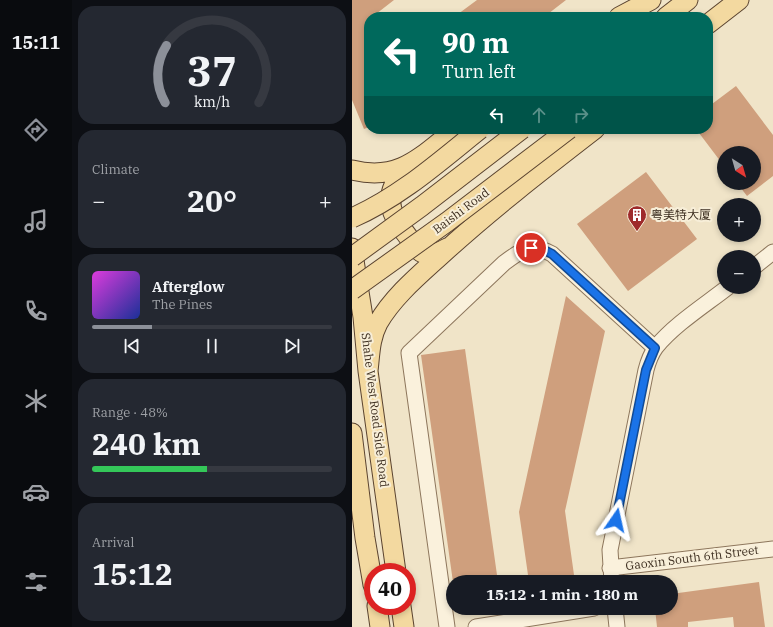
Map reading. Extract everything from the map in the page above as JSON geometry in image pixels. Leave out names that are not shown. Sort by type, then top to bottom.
[{"type":"main road","points":[[630,12],[651,0]]},
{"type":"main road","points":[[672,12],[688,0]]},
{"type":"main road","points":[[713,20],[739,0]]},
{"type":"main road","points":[[449,134],[413,162],[398,177],[391,195],[391,203],[392,211],[401,229],[422,252],[429,254],[437,253],[456,241]]},
{"type":"main road","points":[[352,218],[377,206],[393,196],[474,134]]},
{"type":"main road","points":[[352,257],[422,206],[516,134]]},
{"type":"main road","name":"Baishi Road","points":[[352,290],[447,222],[562,134]]},
{"type":"main road","points":[[368,370],[371,342],[378,324],[401,293],[456,241],[516,190],[589,134]]},
{"type":"main road","points":[[352,170],[368,173],[387,173],[396,171],[413,162]]},
{"type":"main road","name":"Shahe West Road Side Road","points":[[352,248],[362,311],[368,370],[395,563]]},
{"type":"main road","points":[[352,433],[369,563]]},
{"type":"main road","points":[[387,563],[390,527]]},
{"type":"main road","points":[[378,615],[381,627]]},
{"type":"main road","points":[[381,627],[382,615]]},
{"type":"main road","points":[[402,615],[404,627]]},
{"type":"street","points":[[447,627],[409,353],[504,263],[518,252],[531,248],[542,249],[552,254],[655,348]]},
{"type":"street","points":[[761,261],[773,252]]},
{"type":"street","points":[[611,575],[610,550],[646,370],[655,348],[672,331],[719,294]]},
{"type":"street","name":"Gaoxin South 6th Street","points":[[611,575],[773,549]]},
{"type":"street","points":[[476,627],[551,615]]},
{"type":"street","points":[[616,615],[617,627]]},
{"type":"building","points":[[352,0],[394,0],[379,12],[364,12],[364,129],[352,100]]},
{"type":"building","points":[[477,0],[566,0],[550,12],[461,12]]},
{"type":"building","points":[[736,86],[773,135],[773,176],[761,185],[761,146],[717,146],[717,157],[700,134],[713,134],[713,103]]},
{"type":"building","name":"粤美特大厦","points":[[646,172],[697,239],[628,291],[577,224]]},
{"type":"building","points":[[742,190],[755,190],[747,196]]},
{"type":"building","points":[[566,296],[605,331],[565,511],[574,575],[528,575],[519,512]]},
{"type":"building","points":[[465,349],[497,575],[452,575],[421,355]]},
{"type":"building","points":[[759,582],[765,627],[734,627],[733,617],[688,622],[688,627],[657,627],[656,615],[678,615],[678,593]]},
{"type":"place","name":"粤美特大厦","points":[[637,232]]},
{"type":"route","points":[[531,248],[542,249],[552,254],[655,348],[646,370],[616,520]]}]
